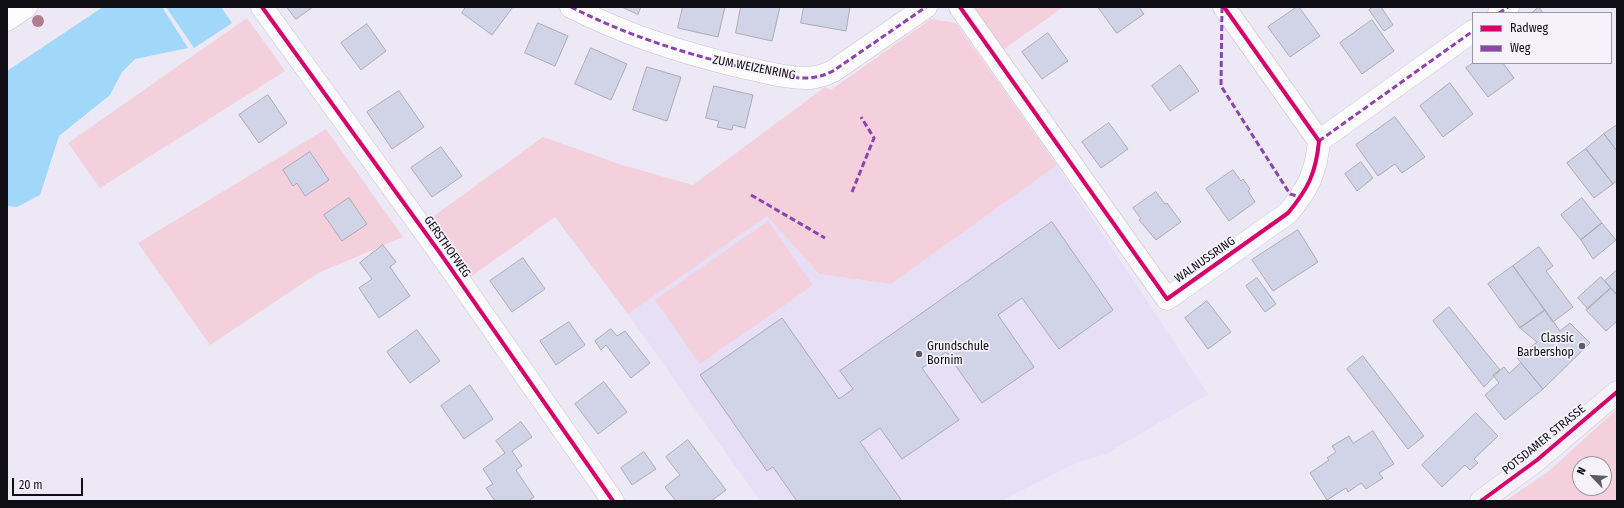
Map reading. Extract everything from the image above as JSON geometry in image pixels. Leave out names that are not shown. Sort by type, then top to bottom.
[{"type":"main road","name":"POTSDAMER STRASSE","points":[[1482,501],[1537,460],[1617,392]]},
{"type":"street","points":[[7,20],[26,7]]},
{"type":"street","name":"GERSTHOFWEG","points":[[262,7],[440,253],[613,501]]},
{"type":"street","name":"ZUM WEIZENRING","points":[[570,7],[644,39],[702,58],[769,73],[808,78],[821,76],[833,71],[926,7]]},
{"type":"street","name":"WALNUSSRING","points":[[960,7],[1167,299],[1288,213],[1301,197],[1312,179],[1319,141]]},
{"type":"street","points":[[1224,7],[1319,141],[1472,32]]},
{"type":"shaded area","points":[[972,7],[1063,7],[1003,50]]},
{"type":"shaded area","points":[[247,18],[285,71],[100,188],[68,143]]},
{"type":"shaded area","points":[[931,19],[956,23],[1057,165],[891,284],[819,274],[767,216],[628,314],[555,217],[469,278],[427,221],[543,137],[622,165],[693,185],[825,87],[831,90]]},
{"type":"shaded area","points":[[326,129],[403,237],[318,273],[210,345],[138,243]]},
{"type":"shaded area","name":"Grundschule Bornim","points":[[1057,165],[1208,394],[1106,454],[1078,462],[1001,501],[760,501],[628,314],[767,216],[819,274],[891,284]]},
{"type":"shaded area","points":[[768,221],[813,285],[700,364],[655,300]]},
{"type":"shaded area","points":[[1617,409],[1617,501],[1505,501],[1548,472]]},
{"type":"water","points":[[103,7],[162,7],[188,48],[135,59],[122,72],[110,95],[59,136],[40,195],[17,207],[7,206],[7,71]]},
{"type":"water","points":[[166,7],[221,7],[232,23],[194,48]]},
{"type":"building","points":[[287,7],[313,7],[296,19]]},
{"type":"building","points":[[466,7],[513,7],[492,35],[462,13]]},
{"type":"building","points":[[622,7],[641,7],[638,14]]},
{"type":"building","points":[[683,7],[725,7],[718,37],[678,28]]},
{"type":"building","points":[[741,7],[780,7],[772,41],[736,33]]},
{"type":"building","points":[[804,7],[850,7],[846,31],[801,23]]},
{"type":"building","points":[[1098,7],[1139,7],[1144,14],[1117,33]]},
{"type":"building","points":[[1299,7],[1320,36],[1290,57],[1268,27]]},
{"type":"building","points":[[1374,7],[1381,7],[1393,25],[1384,31],[1369,10]]},
{"type":"building","points":[[1539,7],[1542,12],[1533,12]]},
{"type":"building","points":[[1372,20],[1394,51],[1362,74],[1340,43]]},
{"type":"building","points":[[538,23],[568,36],[555,66],[525,53]]},
{"type":"building","points":[[367,24],[386,51],[361,70],[341,43]]},
{"type":"building","points":[[1048,33],[1068,61],[1042,79],[1022,52]]},
{"type":"building","points":[[591,48],[627,64],[611,100],[575,84]]},
{"type":"building","points":[[1472,64],[1504,64],[1514,78],[1488,97],[1466,68]]},
{"type":"building","points":[[1180,65],[1199,91],[1170,111],[1152,86]]},
{"type":"building","points":[[647,67],[681,77],[667,121],[633,110]]},
{"type":"building","points":[[1450,83],[1473,114],[1443,137],[1420,106]]},
{"type":"building","points":[[714,86],[753,95],[745,128],[733,125],[732,130],[717,127],[719,121],[706,118]]},
{"type":"building","points":[[399,91],[424,127],[392,149],[367,112]]},
{"type":"building","points":[[268,95],[287,123],[259,143],[239,115]]},
{"type":"building","points":[[1395,117],[1425,157],[1402,173],[1395,164],[1378,176],[1356,145]]},
{"type":"building","points":[[1109,123],[1128,149],[1101,168],[1082,142]]},
{"type":"building","points":[[1617,125],[1617,151],[1604,134]]},
{"type":"building","points":[[1604,134],[1617,151],[1617,181],[1613,184],[1586,149]]},
{"type":"building","points":[[441,147],[462,176],[432,197],[411,168]]},
{"type":"building","points":[[1586,149],[1613,184],[1594,198],[1567,163]]},
{"type":"building","points":[[310,152],[329,180],[305,196],[297,183],[293,186],[283,170]]},
{"type":"building","points":[[1361,162],[1373,178],[1357,191],[1345,174]]},
{"type":"building","points":[[1233,170],[1241,181],[1243,179],[1250,189],[1248,191],[1255,202],[1229,221],[1206,189]]},
{"type":"building","points":[[1156,192],[1165,204],[1167,203],[1181,222],[1156,240],[1139,220],[1141,219],[1133,208]]},
{"type":"building","points":[[349,198],[367,224],[342,241],[324,215]]},
{"type":"building","points":[[1582,198],[1602,223],[1581,240],[1561,215]]},
{"type":"building","points":[[1052,222],[1113,310],[1059,349],[1022,298],[998,315],[1034,367],[982,403],[946,352],[922,368],[959,420],[902,459],[880,428],[860,442],[902,501],[797,501],[773,467],[767,471],[700,375],[782,318],[839,399],[853,389],[840,371]]},
{"type":"building","points":[[1602,223],[1616,240],[1593,259],[1581,240]]},
{"type":"building","points":[[1298,230],[1318,262],[1273,291],[1252,260]]},
{"type":"building","points":[[383,245],[396,262],[390,267],[410,296],[379,318],[359,288],[372,279],[360,263]]},
{"type":"building","points":[[1539,247],[1553,266],[1546,271],[1573,307],[1553,322],[1513,266]]},
{"type":"building","points":[[523,258],[545,289],[512,312],[490,281]]},
{"type":"building","points":[[1513,266],[1545,310],[1520,328],[1488,284]]},
{"type":"building","points":[[1617,270],[1617,295],[1605,281]]},
{"type":"building","points":[[1601,277],[1611,288],[1588,309],[1578,298]]},
{"type":"building","points":[[1257,278],[1276,304],[1265,312],[1246,286]]},
{"type":"building","points":[[1611,288],[1617,295],[1617,321],[1606,331],[1586,310]]},
{"type":"building","points":[[1207,301],[1231,332],[1208,349],[1185,318]]},
{"type":"building","points":[[1449,307],[1500,370],[1484,387],[1433,321]]},
{"type":"building","points":[[1545,310],[1560,331],[1570,323],[1590,343],[1543,389],[1517,358],[1537,342],[1520,328]]},
{"type":"building","points":[[569,322],[585,345],[556,365],[540,341]]},
{"type":"building","points":[[611,329],[617,336],[625,331],[650,363],[631,378],[606,345],[601,350],[595,341]]},
{"type":"building","points":[[417,330],[440,361],[410,383],[387,352]]},
{"type":"building","points":[[1363,356],[1424,436],[1408,449],[1347,369]]},
{"type":"building","points":[[1521,363],[1543,389],[1505,420],[1485,395],[1499,383],[1493,375],[1504,367],[1509,373]]},
{"type":"building","points":[[604,382],[627,412],[598,434],[575,404]]},
{"type":"building","points":[[470,385],[493,419],[464,439],[441,406]]},
{"type":"building","points":[[1476,413],[1498,436],[1474,459],[1478,463],[1470,470],[1465,465],[1442,487],[1422,465]]},
{"type":"building","points":[[521,422],[532,437],[512,451],[522,466],[516,470],[534,497],[528,501],[495,501],[486,488],[493,484],[483,469],[505,453],[496,441]]},
{"type":"building","points":[[1373,431],[1394,464],[1379,473],[1383,478],[1366,489],[1361,483],[1348,492],[1346,488],[1327,500],[1310,473],[1329,460],[1327,458],[1336,452],[1332,446],[1349,436],[1353,443]]},
{"type":"building","points":[[688,440],[726,490],[711,501],[676,501],[665,487],[680,475],[666,457]]},
{"type":"building","points":[[644,452],[656,469],[632,485],[621,468]]},
{"type":"marked path","points":[[571,7],[634,35],[678,50],[746,68],[778,75],[802,78],[816,77],[833,71],[926,7]]},
{"type":"marked path","points":[[1222,7],[1221,86],[1290,194],[1301,197]]},
{"type":"marked path","points":[[1500,12],[1508,7]]},
{"type":"marked path","points":[[1319,141],[1472,32]]},
{"type":"marked path","points":[[852,192],[874,138],[861,117]]},
{"type":"marked path","points":[[751,195],[825,238]]},
{"type":"cycle path","points":[[262,7],[440,253],[613,501]]},
{"type":"cycle path","points":[[960,7],[1167,299],[1288,213],[1301,196],[1310,180],[1318,152],[1319,141],[1224,7]]},
{"type":"cycle path","points":[[1481,501],[1537,460],[1617,392]]},
{"type":"place","name":"Classic Barbershop","points":[[1582,346]]},
{"type":"place","name":"Grundschule Bornim","points":[[919,354]]}]
